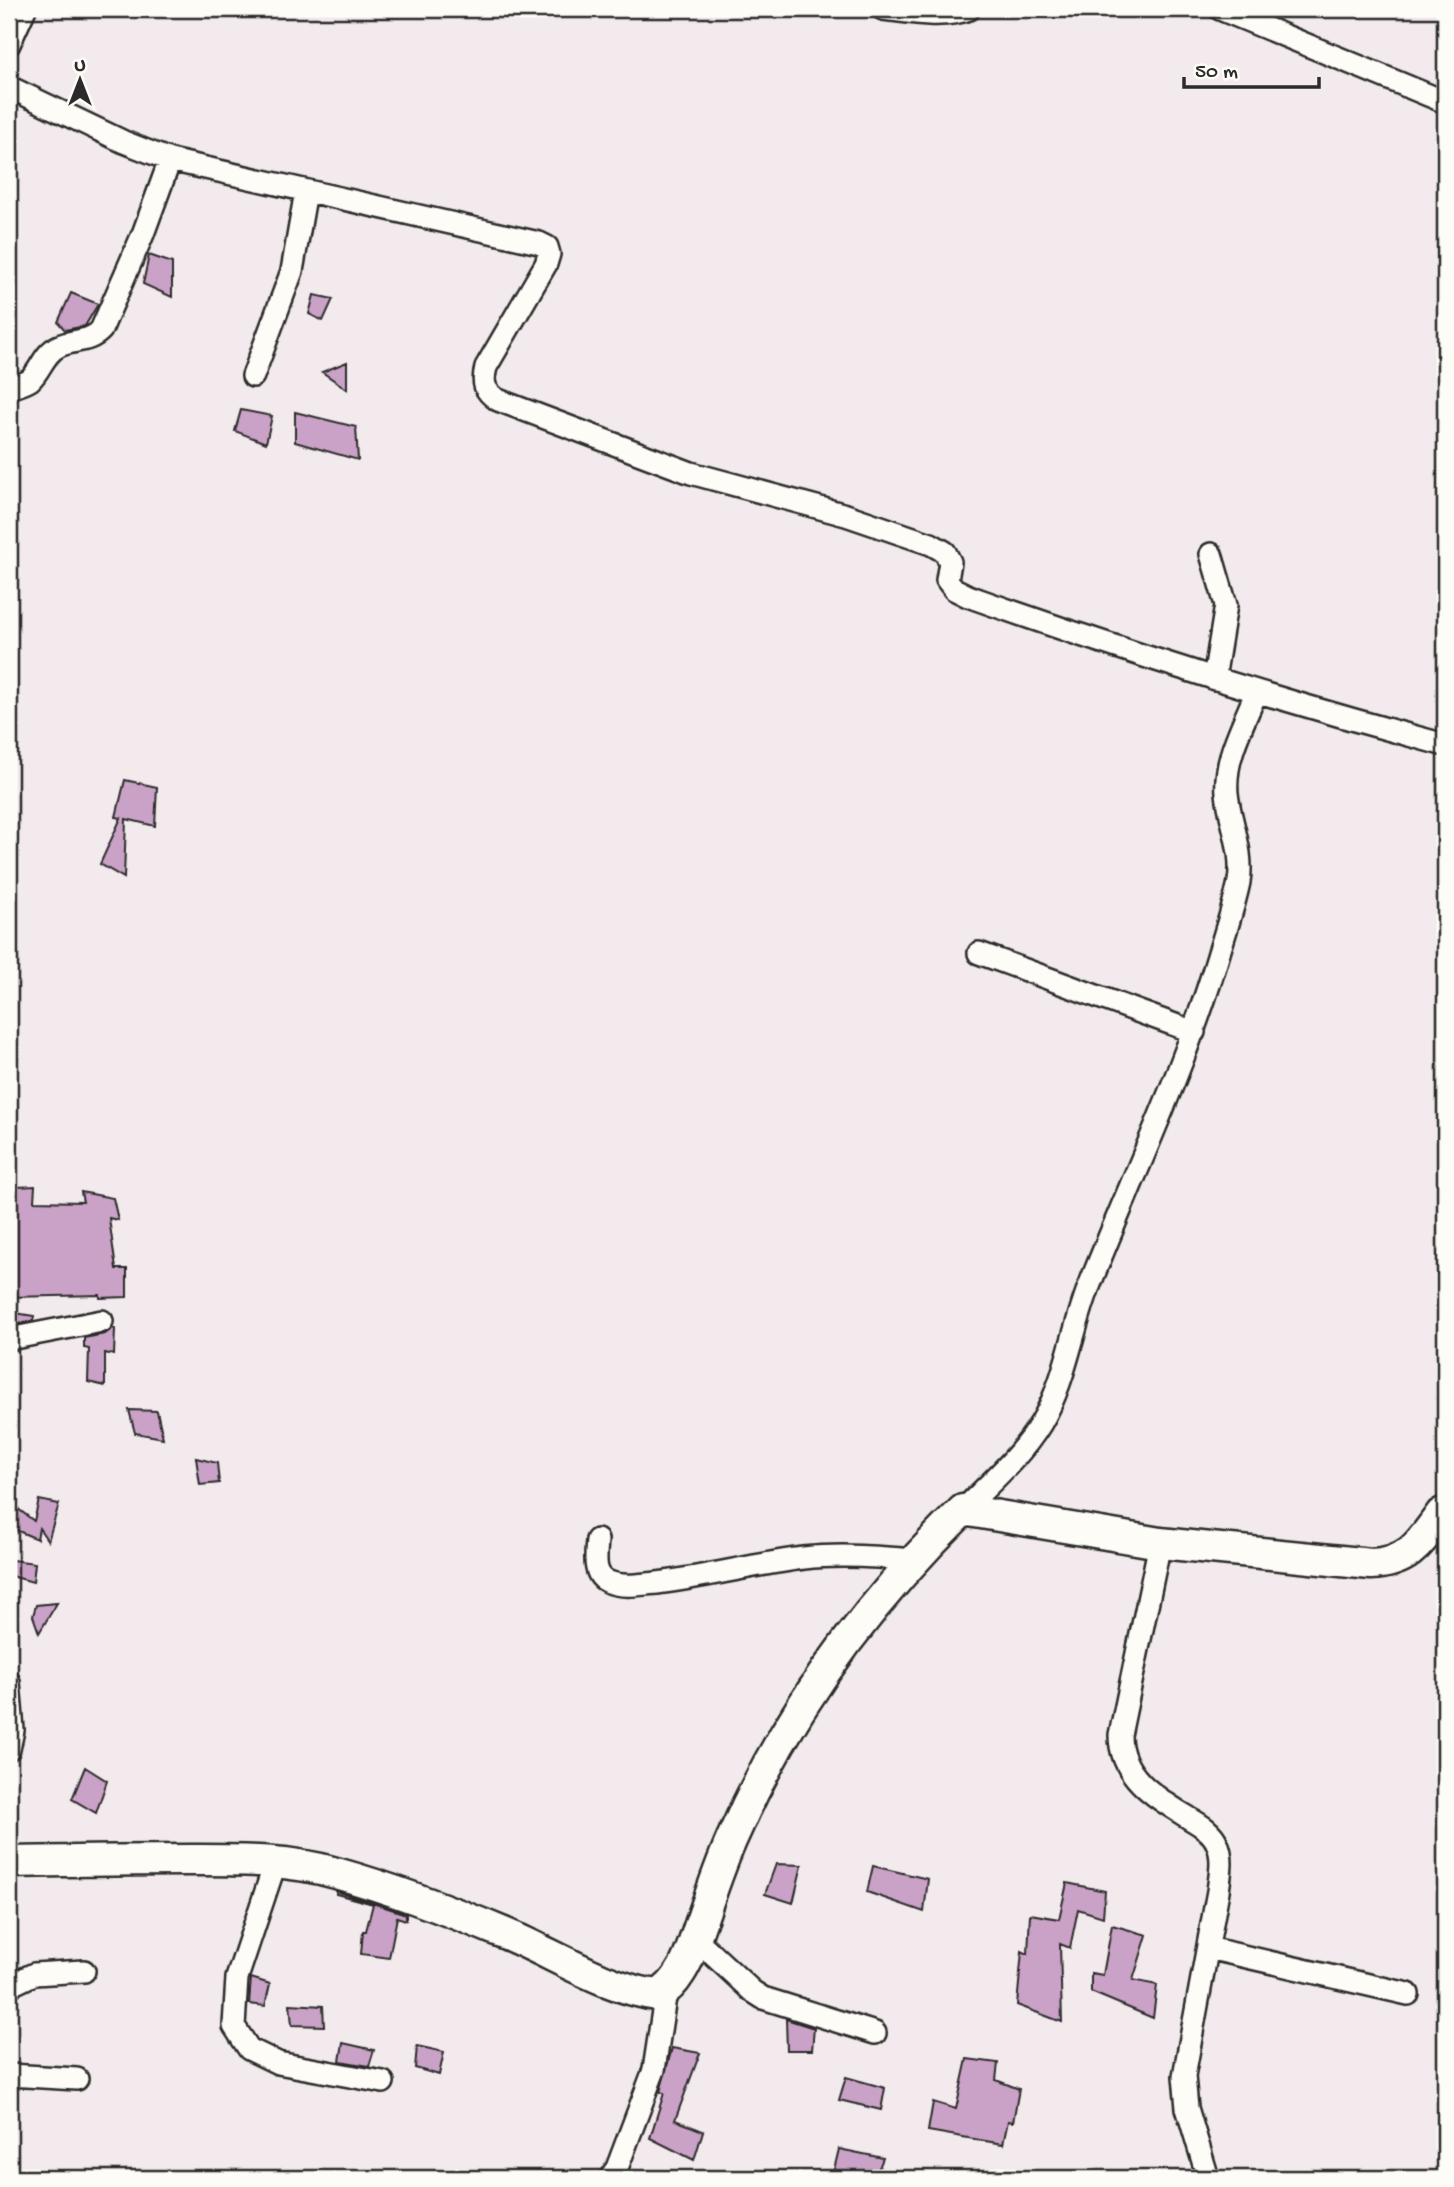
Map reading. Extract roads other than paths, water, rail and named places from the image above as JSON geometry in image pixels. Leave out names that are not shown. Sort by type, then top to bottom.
[{"type":"street","points":[[9,44],[25,9]]},
{"type":"street","points":[[883,9],[942,13],[969,9]]},
{"type":"street","points":[[1220,9],[1253,15],[1445,102]]},
{"type":"street","points":[[9,87],[124,142],[170,160],[547,247],[549,254],[546,264],[486,368],[483,381],[487,393],[498,400],[691,473],[846,515],[931,544],[945,552],[950,562],[947,580],[954,589],[968,596],[1079,636],[1214,679],[1445,745]]},
{"type":"street","points":[[9,388],[26,383],[32,378],[46,356],[58,346],[89,339],[100,330],[143,234],[170,160]]},
{"type":"street","points":[[253,376],[292,271],[306,191]]},
{"type":"street","points":[[1211,554],[1226,605],[1214,679]]},
{"type":"street","points":[[9,1862],[276,1861],[334,1872],[506,1934],[634,1990],[657,1995],[666,1991],[681,1973],[719,1867],[744,1810],[801,1706],[858,1627],[916,1560],[1022,1450],[1053,1400],[1090,1285],[1194,1032],[1239,879],[1239,849],[1227,794],[1227,774],[1230,757],[1256,692]]},
{"type":"street","points":[[979,953],[1194,1032]]},
{"type":"street","points":[[9,1339],[102,1321]]},
{"type":"street","points":[[963,1510],[1160,1543],[1382,1564],[1395,1561],[1413,1550],[1445,1512]]},
{"type":"street","points":[[597,1540],[597,1570],[601,1577],[608,1582],[629,1586],[803,1558],[863,1556],[916,1560]]},
{"type":"street","points":[[1160,1543],[1120,1735],[1120,1749],[1129,1771],[1146,1788],[1207,1830],[1216,1841],[1221,1869],[1184,2076],[1187,2108],[1208,2178]]},
{"type":"street","points":[[9,1682],[13,1730],[9,1749]]},
{"type":"street","points":[[276,1861],[237,1978],[234,2026],[249,2049],[278,2063],[383,2082]]},
{"type":"street","points":[[695,1938],[763,1998],[875,2033]]},
{"type":"street","points":[[1208,1948],[1408,1994]]},
{"type":"street","points":[[9,1986],[34,1974],[84,1971]]},
{"type":"street","points":[[610,2178],[617,2168],[654,2070],[666,1991]]},
{"type":"street","points":[[9,2075],[76,2079]]}]
